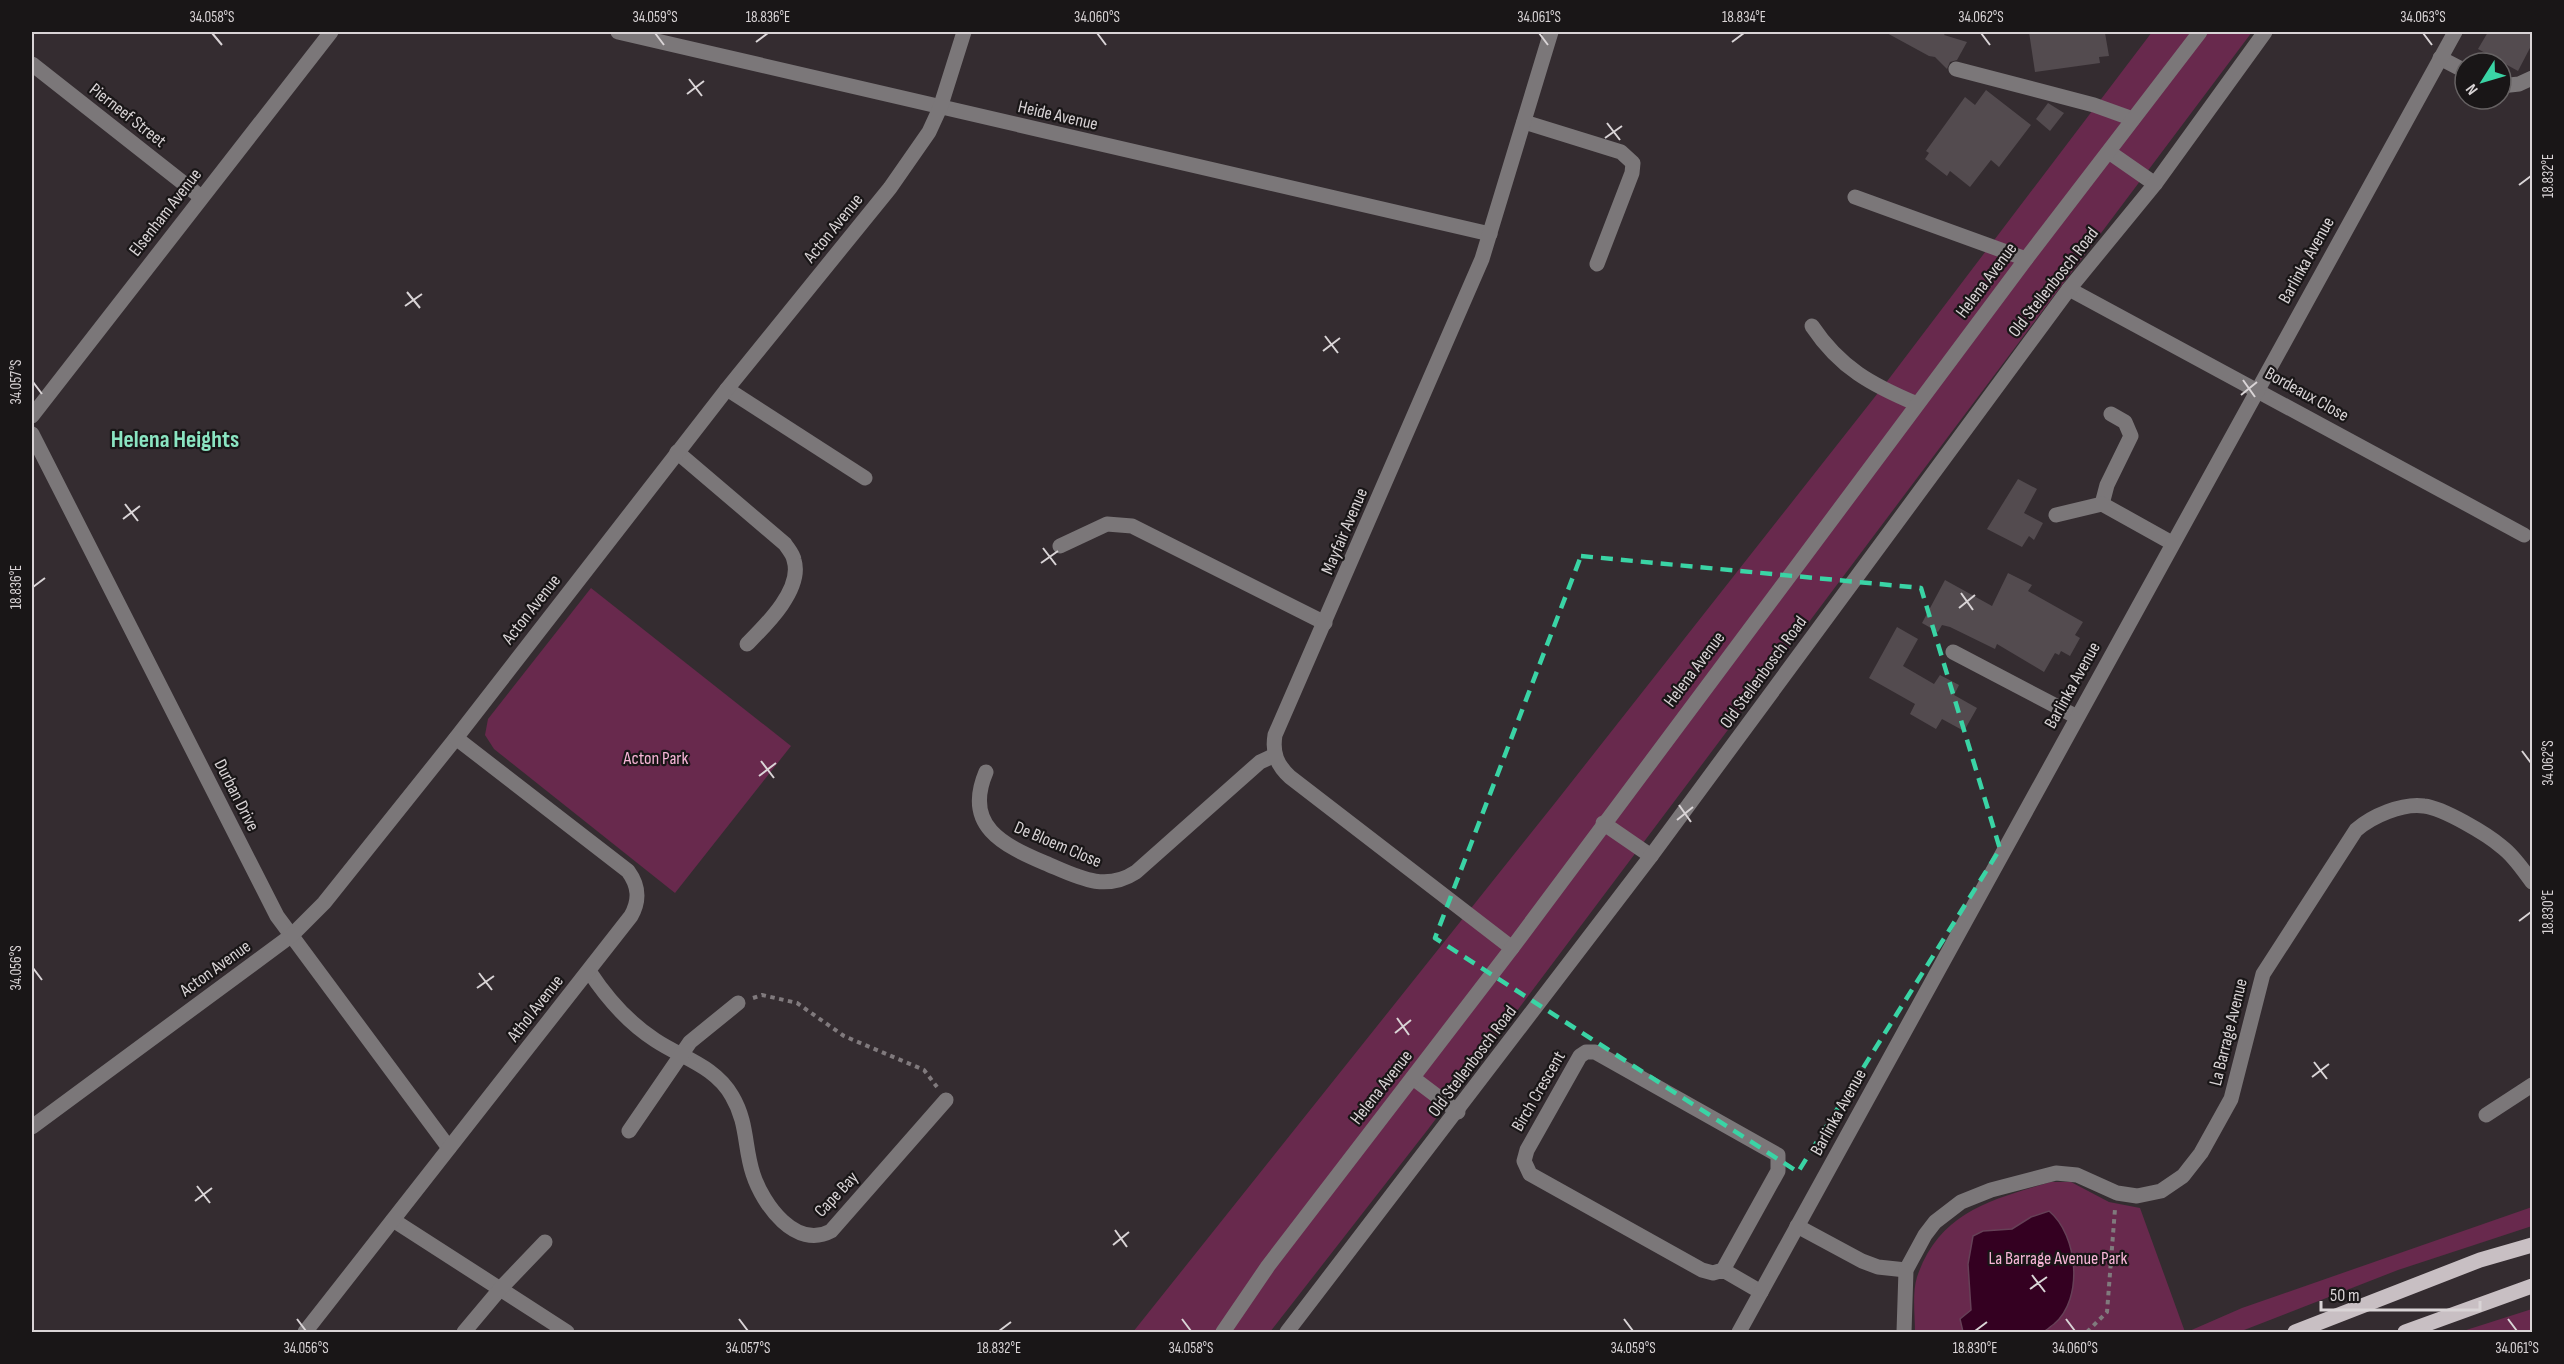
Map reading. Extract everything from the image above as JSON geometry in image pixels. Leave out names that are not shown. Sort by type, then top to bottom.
[{"type":"main road","points":[[2295,1332],[2480,1260],[2532,1245]]},
{"type":"main road","points":[[2405,1332],[2532,1286]]},
{"type":"street","name":"Elsenham Avenue","points":[[32,416],[331,32]]},
{"type":"street","name":"Heide Avenue","points":[[618,32],[1490,234]]},
{"type":"street","name":"Acton Avenue","points":[[32,1127],[292,935],[324,903],[456,738],[677,452],[891,188],[929,132],[940,108],[964,32]]},
{"type":"street","name":"Mayfair Avenue","points":[[1275,755],[1275,735],[1490,234],[1551,32]]},
{"type":"street","name":"Helena Avenue","points":[[1222,1332],[1268,1266],[1512,948],[1917,404],[2200,32]]},
{"type":"street","name":"Old Stellenbosch Road","points":[[1287,1332],[1458,1112],[1651,856],[2069,289],[2155,184],[2265,32]]},
{"type":"street","name":"Barlinka Avenue","points":[[1739,1332],[2455,32]]},
{"type":"street","points":[[2440,58],[2453,65]]},
{"type":"street","name":"Pierneef Street","points":[[32,64],[201,197]]},
{"type":"street","points":[[1956,69],[2094,105],[2133,118]]},
{"type":"street","points":[[2513,85],[2532,78]]},
{"type":"street","points":[[1524,122],[1621,152],[1633,163],[1597,264]]},
{"type":"street","points":[[2109,152],[2155,184]]},
{"type":"street","points":[[1855,197],[2026,259]]},
{"type":"street","name":"Bordeaux Close","points":[[2069,289],[2524,535]]},
{"type":"street","points":[[1812,326],[1842,363],[1874,386],[1917,404]]},
{"type":"street","points":[[727,389],[865,478]]},
{"type":"street","points":[[2102,504],[2107,485],[2131,436],[2125,422],[2111,414]]},
{"type":"street","name":"Durban Drive","points":[[32,434],[264,891],[292,935],[449,1148]]},
{"type":"street","points":[[677,452],[785,544],[794,559],[795,572],[784,602],[747,644]]},
{"type":"street","points":[[2056,515],[2102,504],[2172,543]]},
{"type":"street","points":[[1060,546],[1107,524],[1132,526],[1325,623]]},
{"type":"street","points":[[1953,652],[2077,717]]},
{"type":"street","name":"Athol Avenue","points":[[304,1332],[589,971],[636,908],[638,890],[628,871],[456,738]]},
{"type":"street","points":[[1275,755],[1278,763],[1290,777],[1512,948]]},
{"type":"street","name":"De Bloem Close","points":[[986,772],[980,789],[980,807],[993,835],[1013,849],[1081,878],[1111,882],[1136,872],[1260,762],[1275,755]]},
{"type":"street","name":"La Barrage Avenue","points":[[1904,1332],[1906,1270],[1925,1235],[1947,1211],[1976,1195],[2056,1173],[2078,1175],[2117,1193],[2137,1196],[2161,1191],[2183,1176],[2201,1153],[2234,1091],[2263,974],[2356,830],[2365,822],[2378,815],[2414,806],[2434,808],[2503,847],[2532,882]]},
{"type":"street","points":[[1603,823],[1651,856]]},
{"type":"street","name":"Cape Bay","points":[[589,971],[600,988],[637,1026],[654,1040],[714,1074],[731,1095],[746,1128],[752,1172],[762,1196],[795,1231],[809,1237],[831,1231],[946,1100]]},
{"type":"street","points":[[628,1131],[698,1032],[738,1003]]},
{"type":"street","name":"Birch Crescent","points":[[1723,1270],[1778,1171],[1780,1165],[1778,1155],[1595,1052],[1586,1052],[1580,1056],[1527,1150],[1524,1161],[1530,1174],[1702,1270],[1713,1273],[1723,1270],[1761,1292]]},
{"type":"street","points":[[1413,1078],[1458,1112]]},
{"type":"street","points":[[2487,1115],[2532,1085]]},
{"type":"street","points":[[393,1220],[567,1332]]},
{"type":"street","points":[[1797,1226],[1862,1262],[1878,1268],[1906,1270]]},
{"type":"street","points":[[464,1332],[501,1288],[545,1242]]},
{"type":"path","points":[[738,1003],[762,995],[797,1003],[844,1036],[924,1070],[946,1100]]},
{"type":"path","points":[[2087,1332],[2106,1312],[2117,1193]]},
{"type":"highlighted area","points":[[1581,556],[1921,588],[2000,849],[1798,1172],[1435,938]]},
{"type":"green space","points":[[2152,32],[2252,32],[1429,1128],[1270,1332],[1133,1332],[1555,803],[1885,384]]},
{"type":"green space","name":"Acton Park","points":[[591,588],[791,746],[675,893],[494,749],[485,735],[488,719]]},
{"type":"green space","name":"La Barrage Avenue Park","points":[[2051,1182],[2071,1182],[2109,1202],[2140,1208],[2185,1332],[1915,1332],[1915,1283],[1927,1255],[1939,1237],[1954,1223],[1988,1202]]},
{"type":"green space","points":[[2532,1207],[2532,1226],[2398,1270],[2239,1332],[2187,1332],[2242,1308]]},
{"type":"green space","points":[[2532,1309],[2532,1332],[2460,1332]]},
{"type":"shaded area","points":[[2049,1211],[2059,1222],[2066,1235],[2074,1267],[2070,1299],[2064,1313],[2043,1332],[2004,1334],[1963,1332],[1960,1319],[1971,1310],[1968,1264],[1973,1236],[1983,1231],[2012,1229],[2031,1217]]},
{"type":"building","points":[[1885,32],[1946,32],[1944,35],[1967,42],[1957,60],[1950,62],[1947,69],[1935,57]]},
{"type":"building","points":[[2029,32],[2105,33],[2109,56],[2099,57],[2100,63],[2035,72]]},
{"type":"building","points":[[2488,32],[2532,32],[2532,44],[2518,71],[2513,68],[2513,51],[2478,49]]},
{"type":"building","points":[[1986,90],[2031,125],[1999,167],[1991,160],[1970,187],[1950,171],[1947,176],[1925,159],[1929,153],[1926,151],[1965,97],[1975,105]]},
{"type":"building","points":[[2048,103],[2064,113],[2050,131],[2036,119]]},
{"type":"building","points":[[2018,479],[2037,489],[2024,513],[2043,523],[2034,540],[2029,536],[2022,547],[1987,529]]},
{"type":"building","points":[[2008,573],[2032,585],[2028,591],[2083,622],[2075,635],[2080,638],[2070,656],[2061,651],[2059,655],[2055,653],[2044,672],[1997,644],[1995,649],[1950,627],[1942,625],[1938,632],[1922,623],[1945,580],[1992,606]]},
{"type":"building","points":[[1897,627],[1918,639],[1903,666],[1934,684],[1940,675],[1959,685],[1954,695],[1977,708],[1964,731],[1942,719],[1936,729],[1910,714],[1915,704],[1869,678]]},
{"type":"district","name":"Helena Heights","points":[[175,439]]}]
